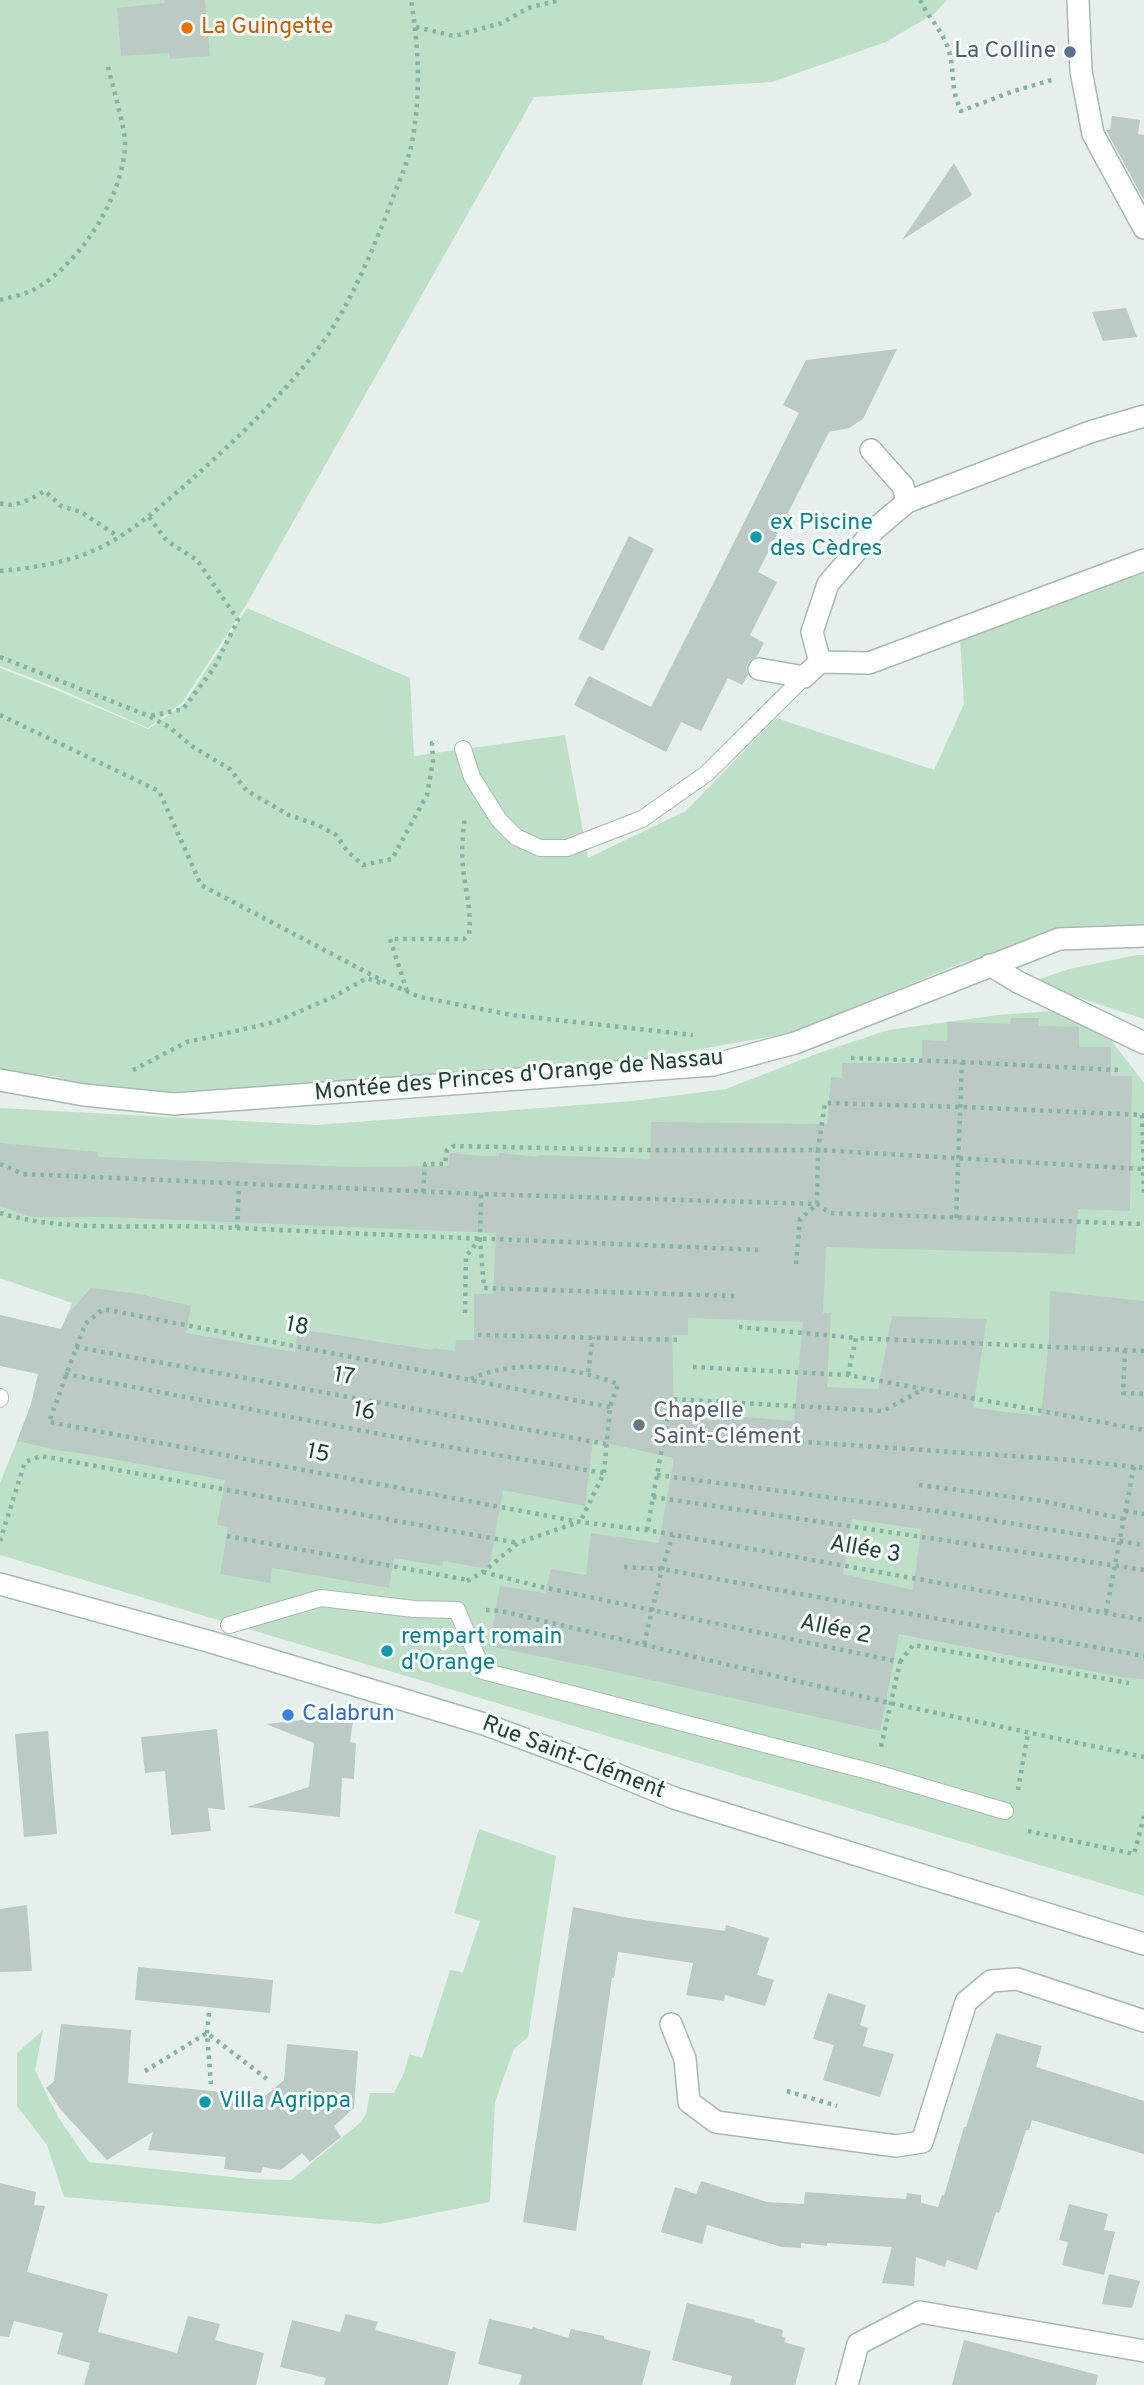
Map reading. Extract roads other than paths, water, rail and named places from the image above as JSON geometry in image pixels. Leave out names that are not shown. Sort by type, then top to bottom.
[{"type":"street","points":[[1078,0],[1081,71],[1093,134],[1144,228]]},
{"type":"street","points":[[820,662],[812,632],[828,584],[875,528],[907,502],[1090,432],[1144,416]]},
{"type":"street","points":[[871,450],[903,486],[907,502]]},
{"type":"street","points":[[759,669],[804,677],[820,662],[869,663],[1144,560]]},
{"type":"street","name":"Montée des Princes d'Orange de Nassau","points":[[0,1080],[84,1095],[174,1104],[713,1065],[795,1043],[1059,939],[1144,936]]},
{"type":"street","points":[[990,965],[1018,982],[1144,1043]]},
{"type":"street","name":"Rue Saint-Clément","points":[[1,1585],[212,1642],[484,1724],[674,1798],[1144,1944]]},
{"type":"street","points":[[670,2024],[685,2059],[689,2102],[716,2122],[895,2146],[922,2142],[966,2002],[991,1981],[1017,1979],[1144,2021]]},
{"type":"street","points":[[847,2385],[858,2344],[920,2312],[1144,2351]]},
{"type":"lane","points":[[463,749],[472,777],[499,820],[516,837],[540,848],[567,848],[642,819],[706,774],[804,677]]},
{"type":"lane","points":[[229,1625],[321,1598],[414,1609],[457,1610],[483,1671],[876,1773],[1005,1811]]},
{"type":"place","name":"La Guingette","points":[[187,28]]},
{"type":"place","name":"La Colline","points":[[1070,52]]},
{"type":"place","name":"ex Piscine des Cèdres","points":[[756,537]]},
{"type":"place","name":"Chapelle Saint-Clément","points":[[639,1425]]},
{"type":"place","name":"rempart romain d'Orange","points":[[387,1651]]},
{"type":"place","name":"Calabrun","points":[[288,1715]]},
{"type":"place","name":"Villa Agrippa","points":[[205,2102]]}]
